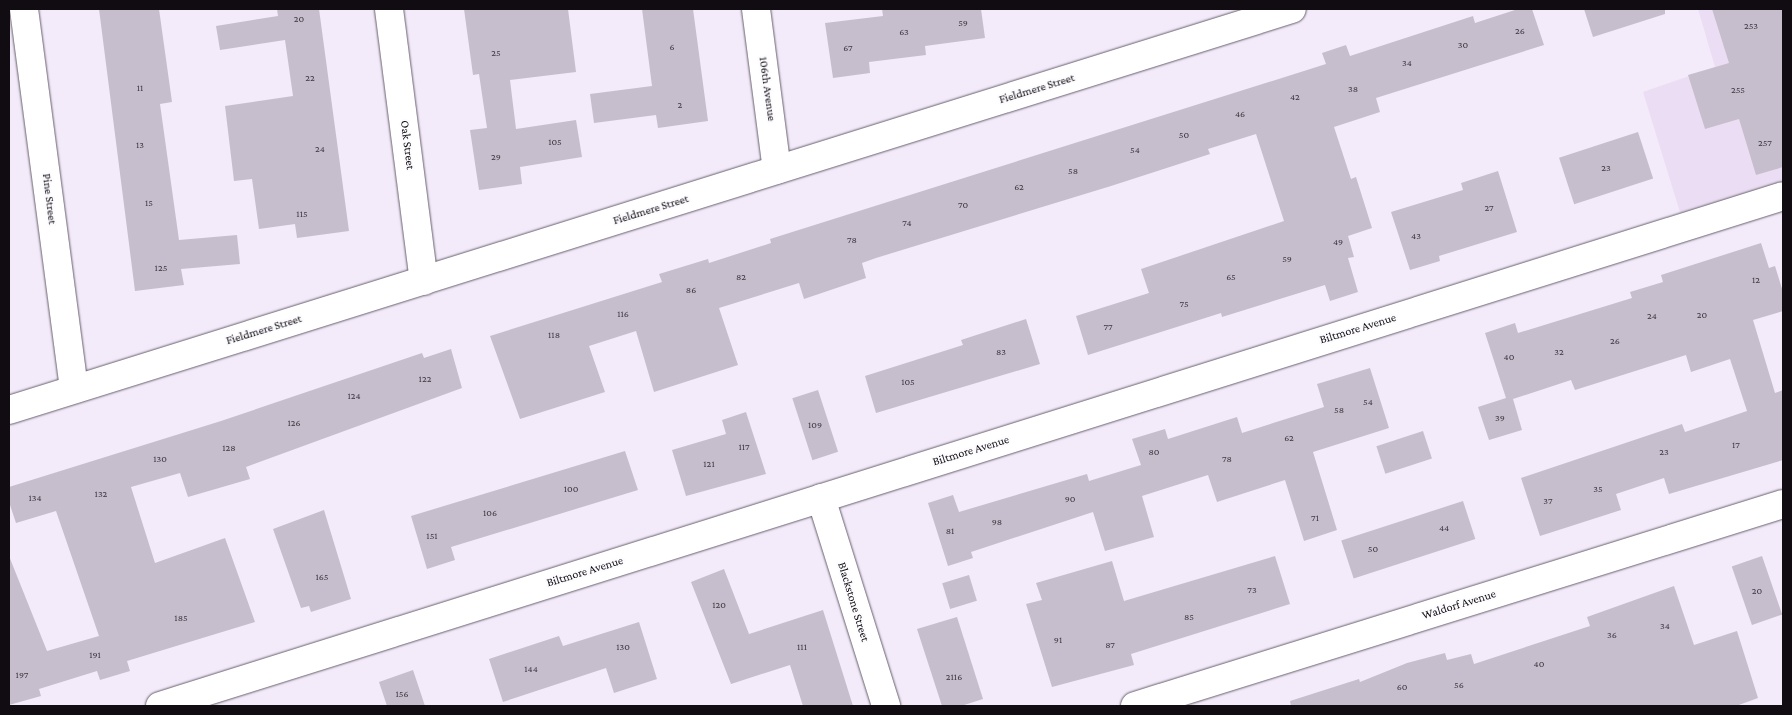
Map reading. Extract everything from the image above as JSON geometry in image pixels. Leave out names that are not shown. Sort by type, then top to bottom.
[{"type":"street","name":"Pine Street","points":[[24,9],[74,389]]},
{"type":"street","name":"Oak Street","points":[[389,9],[424,281]]},
{"type":"street","name":"106th Avenue","points":[[756,9],[778,170]]},
{"type":"street","name":"Fieldmere Street","points":[[9,410],[1292,9]]},
{"type":"street","name":"Biltmore Avenue","points":[[160,706],[1783,196]]},
{"type":"street","name":"Blackstone Street","points":[[821,498],[886,706]]},
{"type":"street","name":"Waldorf Avenue","points":[[1135,706],[1783,504]]},
{"type":"shaded area","points":[[1698,9],[1783,9],[1783,205],[1687,235],[1643,92],[1715,67]]},
{"type":"building","points":[[99,9],[159,9],[172,102],[160,104],[179,240],[237,235],[240,264],[181,269],[184,285],[135,291]]},
{"type":"building","points":[[277,9],[319,9],[349,231],[297,238],[295,224],[259,229],[252,179],[234,181],[225,106],[293,96],[285,40],[220,50],[216,26],[278,16]]},
{"type":"building","points":[[464,9],[568,9],[576,72],[510,80],[516,129],[576,120],[582,157],[520,167],[522,184],[479,190],[470,130],[487,128],[479,74],[473,75]]},
{"type":"building","points":[[642,9],[693,9],[708,121],[658,128],[656,115],[594,123],[590,94],[652,86]]},
{"type":"building","points":[[882,9],[981,9],[985,38],[925,46],[926,55],[869,62],[870,73],[833,78],[825,23],[883,16]]},
{"type":"building","points":[[1518,9],[1532,9],[1544,45],[1376,98],[1380,112],[1334,127],[1351,179],[1356,177],[1372,228],[1348,236],[1354,257],[1348,258],[1358,292],[1330,301],[1325,285],[1222,317],[1221,313],[1088,355],[1076,316],[1149,293],[1141,269],[1284,221],[1256,134],[1208,149],[1210,154],[862,263],[866,278],[804,299],[799,283],[719,308],[738,365],[654,392],[636,331],[589,346],[605,392],[520,419],[490,336],[662,282],[659,274],[708,259],[709,263],[771,243],[770,239],[1326,64],[1322,53],[1346,45],[1350,56],[1473,16],[1475,23]]},
{"type":"building","points":[[1584,9],[1665,9],[1665,14],[1593,37]]},
{"type":"building","points":[[1712,9],[1783,9],[1783,167],[1756,175],[1739,119],[1705,129],[1688,75],[1729,63]]},
{"type":"building","points":[[1638,132],[1653,179],[1574,204],[1559,158]]},
{"type":"building","points":[[1498,171],[1517,232],[1439,256],[1440,261],[1410,270],[1391,212],[1463,190],[1461,183]]},
{"type":"building","points":[[1761,243],[1769,268],[1775,266],[1783,292],[1783,311],[1753,320],[1775,393],[1783,390],[1783,460],[1669,494],[1664,478],[1616,494],[1621,510],[1540,536],[1521,478],[1682,424],[1685,432],[1747,411],[1730,359],[1691,372],[1686,355],[1575,390],[1571,380],[1513,399],[1522,430],[1489,440],[1478,407],[1506,398],[1485,333],[1515,323],[1518,333],[1632,298],[1630,292],[1663,282],[1661,275]]},
{"type":"building","points":[[1026,319],[1040,364],[876,413],[865,376],[963,345],[961,340]]},
{"type":"building","points":[[451,349],[462,388],[246,467],[250,479],[188,497],[180,473],[131,487],[155,563],[225,538],[255,622],[127,661],[130,671],[100,680],[97,671],[39,689],[41,696],[9,705],[9,556],[47,651],[99,636],[56,511],[16,523],[9,502],[9,487],[221,421],[422,353],[424,358]]},
{"type":"building","points":[[1370,368],[1389,428],[1313,452],[1337,530],[1304,541],[1285,480],[1217,502],[1208,475],[1142,496],[1154,537],[1105,551],[1093,512],[971,552],[973,558],[948,566],[928,503],[953,495],[959,512],[1087,474],[1089,481],[1141,465],[1132,439],[1165,429],[1168,439],[1237,417],[1242,433],[1324,407],[1317,384]]},
{"type":"building","points":[[818,390],[838,452],[812,460],[792,398]]},
{"type":"building","points":[[746,412],[766,474],[686,496],[672,450],[726,434],[722,420]]},
{"type":"building","points":[[1423,431],[1432,459],[1385,474],[1376,446]]},
{"type":"building","points":[[625,451],[638,490],[451,547],[455,560],[427,569],[411,516]]},
{"type":"building","points":[[1463,501],[1475,539],[1354,579],[1341,541]]},
{"type":"building","points":[[324,510],[351,599],[311,612],[309,606],[301,608],[273,529]]},
{"type":"building","points":[[1275,556],[1290,604],[1131,654],[1134,665],[1052,687],[1026,604],[1042,600],[1036,583],[1112,561],[1124,601]]},
{"type":"building","points":[[1762,556],[1782,615],[1752,625],[1732,566]]},
{"type":"building","points":[[724,569],[749,634],[823,610],[853,706],[803,706],[790,665],[731,684],[691,582]]},
{"type":"building","points":[[969,575],[977,601],[950,609],[942,583]]},
{"type":"building","points":[[1674,586],[1694,645],[1737,631],[1758,698],[1736,706],[1291,706],[1290,701],[1359,679],[1360,682],[1407,663],[1445,653],[1447,660],[1471,654],[1474,664],[1590,626],[1587,617]]},
{"type":"building","points":[[957,617],[983,699],[961,706],[942,706],[917,629]]},
{"type":"building","points":[[639,622],[657,679],[614,693],[606,668],[503,702],[489,659],[559,636],[563,646]]},
{"type":"building","points":[[413,670],[425,706],[387,706],[379,682]]}]
